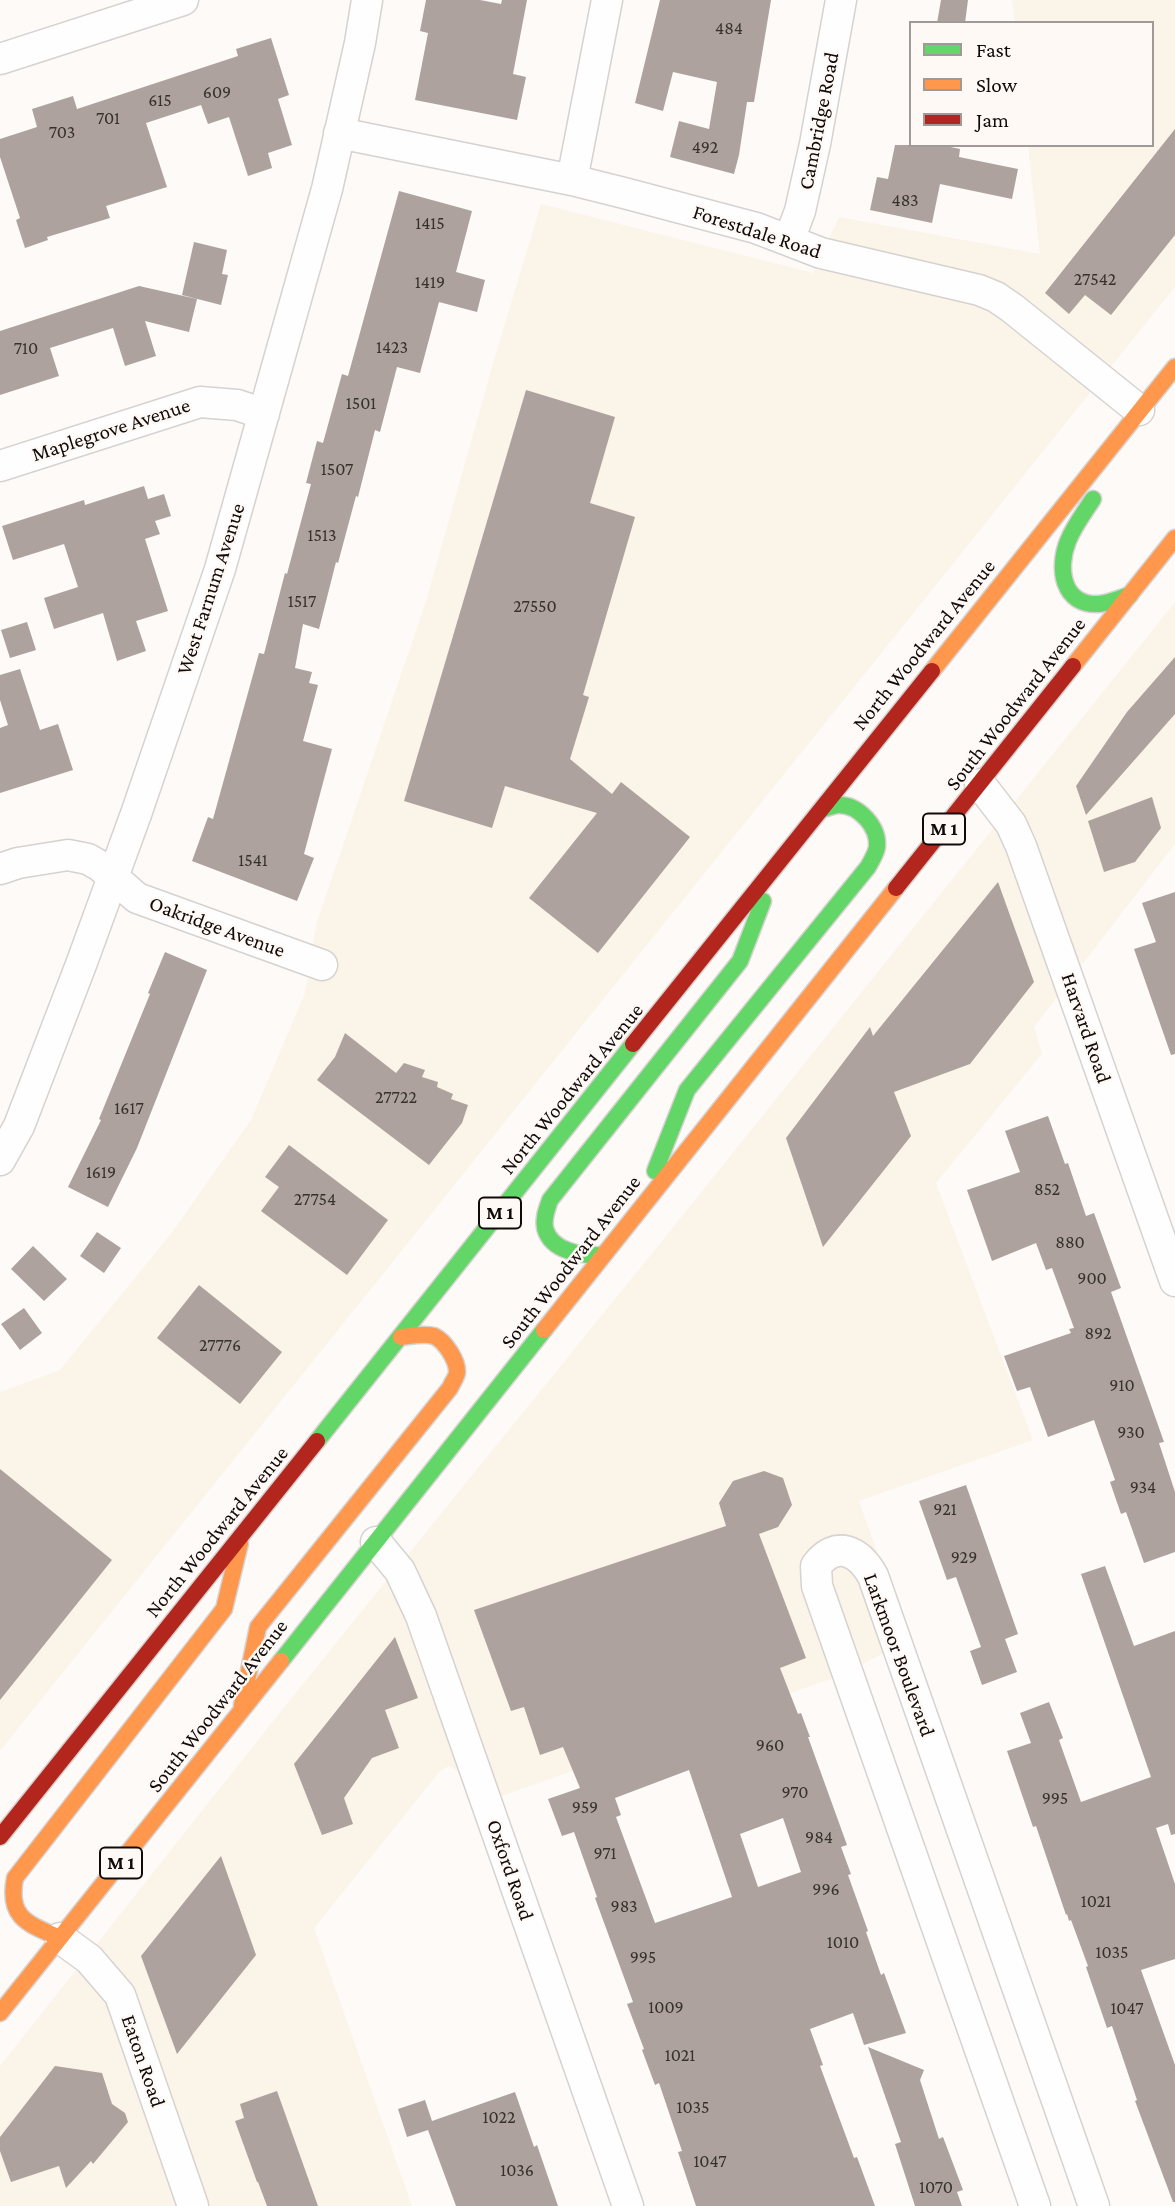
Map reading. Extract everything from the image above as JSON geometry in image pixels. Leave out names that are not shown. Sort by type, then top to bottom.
[{"type":"main road","name":"North Woodward Avenue","points":[[0,1837],[1175,367]]},
{"type":"main road","points":[[1130,595],[1100,604],[1084,604],[1073,598],[1065,587],[1062,576],[1067,543],[1109,472],[1139,410]]},
{"type":"main road","name":"South Woodward Avenue","points":[[0,2013],[1175,538]]},
{"type":"main road","points":[[641,1209],[687,1090],[868,867],[877,848],[875,833],[856,809],[839,805],[823,809]]},
{"type":"main road","points":[[603,1255],[585,1256],[567,1251],[556,1244],[547,1232],[545,1217],[550,1200],[740,961],[777,867]]},
{"type":"main road","points":[[241,1711],[258,1627],[450,1388],[457,1372],[446,1347],[435,1337],[401,1337]]},
{"type":"main road","points":[[60,1938],[20,1917],[12,1905],[10,1893],[15,1878],[224,1609],[243,1531]]},
{"type":"street","points":[[0,59],[183,0]]},
{"type":"street","name":"West Farnum Avenue","points":[[0,1160],[19,1126],[136,814],[220,569],[327,189],[367,0]]},
{"type":"street","points":[[572,180],[607,0]]},
{"type":"street","name":"Cambridge Road","points":[[789,240],[802,204],[816,144],[841,0]]},
{"type":"street","name":"Forestdale Road","points":[[339,134],[572,180],[756,228],[821,253],[979,290],[996,297],[1139,410]]},
{"type":"street","name":"Maplegrove Avenue","points":[[0,466],[200,402],[237,405],[264,414]]},
{"type":"street","name":"Harvard Road","points":[[980,784],[1011,824],[1021,846],[1175,1281]]},
{"type":"street","name":"Oakridge Avenue","points":[[0,869],[68,855],[88,859],[137,898],[322,965]]},
{"type":"street","name":"Oxford Road","points":[[376,1542],[400,1571],[421,1616],[628,2206]]},
{"type":"street","name":"Larkmoor Boulevard","points":[[1035,2206],[817,1587],[816,1566],[824,1555],[835,1550],[850,1552],[865,1562],[873,1576],[1094,2206]]},
{"type":"street","name":"Eaton Road","points":[[60,1938],[89,1959],[120,1995],[194,2206]]},
{"type":"shaded area","points":[[1012,0],[1175,0],[1175,287],[0,1751],[0,1392],[60,1370],[173,1231],[251,1120],[305,993],[316,925],[427,598],[541,204],[813,273],[839,217],[1040,254],[1028,147],[1154,147],[1154,21],[1015,21]]},
{"type":"shaded area","points":[[1175,602],[1175,844],[1034,1027],[1042,1054],[936,1183],[1033,1440],[859,1501],[909,1641],[836,1677],[471,1807],[458,1771],[449,1766],[440,1771],[314,1928],[412,2206],[0,2206],[0,2066],[285,1706]]},
{"type":"building","points":[[426,0],[480,0],[501,4],[502,0],[527,0],[513,74],[526,77],[517,120],[415,100],[428,33],[420,31]]},
{"type":"building","points":[[660,0],[771,0],[754,102],[747,102],[734,174],[670,157],[679,121],[709,129],[717,82],[673,72],[663,111],[635,103]]},
{"type":"building","points":[[941,0],[968,0],[965,21],[937,21]]},
{"type":"building","points":[[271,38],[289,95],[278,99],[292,145],[268,153],[272,168],[248,176],[229,117],[208,124],[201,105],[146,123],[167,187],[106,206],[110,218],[47,237],[48,240],[25,248],[16,220],[20,218],[0,157],[0,139],[37,127],[32,109],[73,96],[77,109],[238,56],[236,49]]},
{"type":"building","points":[[1175,129],[1175,235],[1111,315],[1085,295],[1069,314],[1045,293]]},
{"type":"building","points":[[895,145],[950,147],[960,149],[959,157],[1018,169],[1012,199],[940,184],[932,223],[870,210],[877,177],[888,179]]},
{"type":"building","points":[[399,191],[472,211],[456,272],[485,280],[477,312],[439,302],[420,373],[397,367],[380,432],[375,430],[319,629],[303,624],[295,668],[312,672],[309,683],[318,685],[303,741],[332,749],[304,854],[314,858],[297,901],[192,861],[208,817],[213,819],[259,653],[264,654],[311,484],[306,483],[317,441],[323,443],[342,374],[348,376]]},
{"type":"building","points":[[194,242],[227,250],[222,274],[228,275],[221,305],[182,295]]},
{"type":"building","points":[[139,286],[197,299],[189,332],[145,321],[156,356],[125,366],[113,328],[50,348],[59,376],[0,395],[0,331]]},
{"type":"building","points":[[526,390],[615,417],[590,503],[635,517],[583,695],[589,697],[570,759],[612,794],[621,782],[690,837],[598,953],[529,898],[597,813],[505,786],[492,828],[404,801]]},
{"type":"building","points":[[144,486],[148,499],[164,494],[171,516],[155,521],[160,534],[145,539],[168,611],[136,621],[146,651],[117,661],[103,613],[54,629],[44,598],[78,587],[64,544],[13,560],[2,526],[84,500],[85,505]]},
{"type":"building","points":[[27,622],[36,650],[10,658],[1,630]]},
{"type":"building","points":[[1175,657],[1175,714],[1086,815],[1076,786],[1127,712]]},
{"type":"building","points":[[20,669],[40,730],[58,724],[73,770],[0,793],[0,728],[8,725],[0,700],[0,675]]},
{"type":"building","points":[[1152,797],[1161,828],[1135,862],[1104,872],[1088,821]]},
{"type":"building","points":[[998,882],[1034,982],[970,1064],[894,1092],[911,1136],[823,1247],[786,1138],[870,1027],[873,1036]]},
{"type":"building","points":[[1175,892],[1175,1054],[1171,1055],[1134,949],[1156,942],[1142,903]]},
{"type":"building","points":[[165,952],[207,970],[137,1148],[108,1207],[68,1187],[101,1120],[99,1119]]},
{"type":"building","points":[[345,1033],[396,1073],[404,1063],[425,1070],[422,1077],[438,1082],[437,1087],[453,1094],[451,1099],[468,1105],[462,1123],[429,1165],[317,1080],[335,1057]]},
{"type":"building","points":[[1048,1116],[1086,1216],[1094,1213],[1121,1288],[1111,1292],[1164,1442],[1159,1443],[1175,1492],[1175,1552],[1144,1563],[1126,1512],[1121,1514],[1110,1482],[1115,1480],[1094,1420],[1048,1437],[1030,1387],[1017,1391],[1004,1356],[1071,1333],[1069,1329],[1074,1328],[1052,1268],[1046,1270],[1036,1243],[992,1261],[967,1190],[1020,1172],[1005,1131]]},
{"type":"building","points":[[289,1145],[388,1220],[347,1275],[261,1211],[279,1187],[265,1177]]},
{"type":"building","points":[[97,1232],[121,1248],[104,1273],[80,1256]]},
{"type":"building","points":[[33,1246],[67,1279],[44,1301],[11,1269]]},
{"type":"building","points":[[199,1285],[282,1352],[240,1404],[157,1338]]},
{"type":"building","points":[[24,1308],[42,1333],[20,1350],[1,1324]]},
{"type":"building","points":[[0,1469],[112,1560],[0,1700]]},
{"type":"building","points":[[764,1471],[783,1478],[792,1505],[778,1527],[759,1534],[806,1658],[780,1668],[810,1737],[847,1845],[841,1847],[868,1931],[866,1932],[906,2033],[864,2045],[853,2013],[810,2029],[823,2065],[820,2066],[875,2206],[696,2206],[678,2152],[682,2151],[659,2083],[655,2085],[642,2050],[644,2049],[627,2004],[633,2002],[574,1832],[562,1836],[548,1799],[580,1788],[563,1747],[540,1755],[524,1707],[511,1711],[474,1610],[726,1526],[719,1503],[733,1481]],"holes":[[[689,1770],[732,1897],[655,1923],[616,1817],[621,1815],[615,1798]],[[783,1818],[801,1872],[758,1887],[740,1834]]]},
{"type":"building","points":[[966,1485],[1018,1634],[1005,1639],[1017,1672],[982,1685],[970,1651],[981,1647],[956,1577],[947,1580],[919,1501]]},
{"type":"building","points":[[1105,1566],[1134,1646],[1175,1631],[1175,1834],[1171,1835],[1168,1824],[1156,1828],[1175,1884],[1175,1959],[1141,1970],[1175,2065],[1175,2202],[1135,2101],[1137,2100],[1112,2026],[1107,2028],[1086,1967],[1088,1966],[1071,1920],[1069,1921],[1066,1915],[1007,1751],[1031,1743],[1020,1713],[1049,1702],[1063,1738],[1059,1740],[1081,1802],[1151,1777],[1081,1574]]},
{"type":"building","points":[[395,1637],[418,1698],[385,1710],[399,1748],[372,1758],[344,1798],[353,1824],[322,1835],[294,1764]]},
{"type":"building","points":[[221,1856],[256,1955],[177,2054],[141,1956]]},
{"type":"building","points":[[868,2047],[924,2070],[920,2080],[939,2139],[943,2137],[963,2190],[957,2192],[962,2206],[915,2206],[895,2144],[901,2142]]},
{"type":"building","points":[[55,2066],[102,2073],[112,2104],[125,2113],[128,2122],[93,2164],[91,2161],[66,2188],[59,2166],[11,2182],[0,2151],[0,2137]]},
{"type":"building","points":[[277,2091],[318,2206],[267,2206],[235,2121],[244,2118],[240,2104]]},
{"type":"building","points":[[515,2092],[558,2206],[456,2206],[428,2130],[407,2137],[398,2109],[425,2100],[432,2121]]},
{"type":"traffic: fast","points":[[1093,499],[1068,541],[1063,563],[1066,583],[1077,599],[1087,603],[1099,604],[1130,595]]},
{"type":"traffic: fast","points":[[655,1171],[687,1090],[875,855],[877,839],[866,818],[846,806],[823,809]]},
{"type":"traffic: fast","points":[[603,1255],[569,1251],[548,1236],[545,1224],[550,1200],[740,961],[763,901]]},
{"type":"traffic: fast","points":[[317,1441],[633,1044]]},
{"type":"traffic: fast","points":[[281,1661],[544,1330]]},
{"type":"traffic: slow","points":[[932,671],[1175,367]]},
{"type":"traffic: slow","points":[[1073,666],[1175,538]]},
{"type":"traffic: slow","points":[[544,1330],[896,888]]},
{"type":"traffic: slow","points":[[242,1705],[258,1627],[450,1388],[456,1377],[457,1368],[453,1357],[434,1336],[401,1337]]},
{"type":"traffic: slow","points":[[60,1938],[22,1918],[14,1902],[15,1878],[224,1609],[240,1543]]},
{"type":"traffic: slow","points":[[0,2013],[281,1661]]},
{"type":"traffic: jam","points":[[896,888],[1073,666]]},
{"type":"traffic: jam","points":[[633,1044],[932,671]]},
{"type":"traffic: jam","points":[[0,1837],[317,1441]]}]
